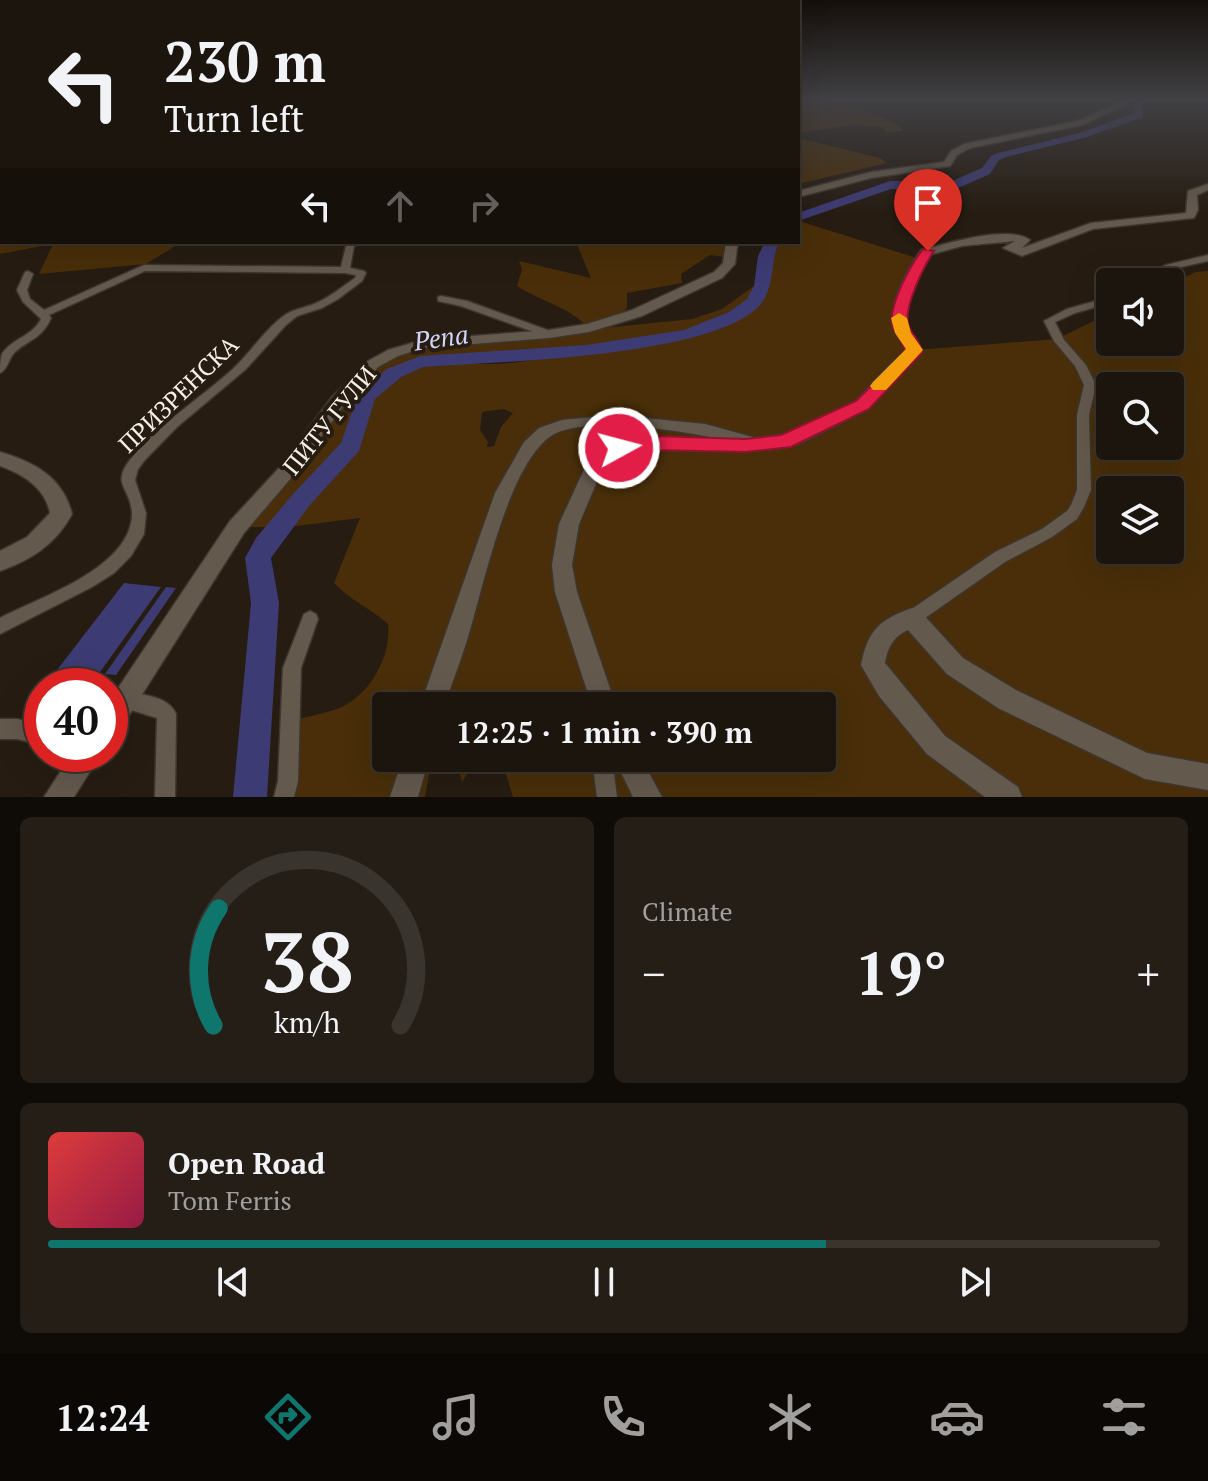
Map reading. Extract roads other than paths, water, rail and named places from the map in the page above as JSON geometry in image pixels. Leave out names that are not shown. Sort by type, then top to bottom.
[{"type":"main road","points":[[0,459],[34,474],[53,492],[60,504],[61,514],[41,540],[0,561]]},
{"type":"street","points":[[800,193],[871,175],[947,164],[954,153],[967,146],[1004,138]]},
{"type":"street","points":[[436,692],[485,539],[518,468],[536,439],[562,424],[584,421],[761,444],[795,439],[862,405],[913,353],[913,346],[901,327],[899,315],[917,266],[928,251],[961,243],[1016,237],[1024,240],[1009,248],[1022,252],[1091,226],[1190,216],[1193,210],[1192,193],[1208,187]]},
{"type":"street","name":"ПРИЗРЕНСКА","points":[[0,626],[100,575],[127,551],[136,530],[139,512],[126,483],[128,473],[138,458],[191,407],[237,372],[288,318],[330,300],[359,279],[361,273],[345,270],[350,244]]},
{"type":"street","name":"ПИТУ ГУЛИ","points":[[128,695],[237,527],[280,480],[338,401],[368,368],[386,356],[422,344],[549,334],[611,322],[708,281],[729,264],[732,244]]},
{"type":"street","points":[[1167,268],[1208,258]]},
{"type":"street","points":[[44,314],[144,268],[345,270]]},
{"type":"street","points":[[0,370],[8,353],[41,329],[46,318],[26,300],[22,290],[28,274]]},
{"type":"street","points":[[441,299],[463,303],[549,334]]},
{"type":"street","points":[[1008,797],[936,745],[888,688],[873,665],[879,637],[888,628],[912,618],[961,582],[1047,533],[1072,515],[1084,490],[1083,415],[1090,385],[1049,321],[1096,305]]},
{"type":"street","points":[[600,692],[566,592],[562,565],[569,524],[593,468],[604,455],[629,445],[716,439]]},
{"type":"street","points":[[912,618],[955,666],[1007,699],[1145,766],[1208,777]]},
{"type":"street","points":[[284,797],[288,781],[292,668],[310,619]]},
{"type":"street","points":[[597,684],[597,692]]},
{"type":"street","points":[[128,701],[161,709],[167,714],[165,797]]},
{"type":"street","points":[[0,729],[24,731]]},
{"type":"street","points":[[58,797],[72,772]]},
{"type":"street","points":[[404,797],[412,772]]},
{"type":"street","points":[[604,772],[607,797]]},
{"type":"street","points":[[635,772],[648,797]]},
{"type":"waterway","name":"Pena","points":[[800,216],[890,185],[952,186],[986,171],[995,158],[1002,155],[1070,138]]},
{"type":"waterway","name":"Pena","points":[[250,797],[265,603],[258,558],[301,500],[351,446],[366,396],[394,373],[420,362],[586,350],[688,335],[735,316],[754,302],[762,286],[765,256],[771,244]]}]
